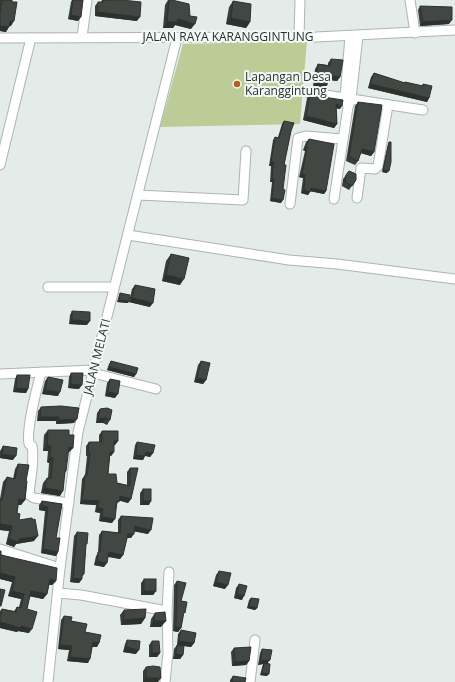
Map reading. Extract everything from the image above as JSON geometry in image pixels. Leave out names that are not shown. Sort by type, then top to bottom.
[{"type":"street","points":[[82,37],[87,0]]},
{"type":"street","points":[[299,37],[300,0]]},
{"type":"street","points":[[410,0],[415,33]]},
{"type":"street","name":"JALAN RAYA KARANGGINTUNG","points":[[0,38],[299,37],[354,36],[455,30]]},
{"type":"street","points":[[334,200],[348,102],[354,36]]},
{"type":"street","points":[[0,165],[31,38]]},
{"type":"street","name":"JALAN MELATI","points":[[48,682],[60,568],[78,432],[177,38]]},
{"type":"street","points":[[306,92],[348,102],[388,105],[423,110]]},
{"type":"street","points":[[357,198],[361,168],[375,169],[378,166],[388,105]]},
{"type":"street","points":[[290,204],[298,138],[306,136],[342,139]]},
{"type":"street","points":[[138,195],[243,200],[246,151]]},
{"type":"street","points":[[128,236],[289,260],[337,264],[455,279]]},
{"type":"street","points":[[48,287],[114,287]]},
{"type":"street","points":[[41,372],[28,438],[29,444],[32,446],[32,476],[29,495],[34,498],[69,503]]},
{"type":"street","points":[[0,374],[93,372],[156,388]]},
{"type":"street","points":[[0,549],[60,568]]},
{"type":"street","points":[[164,682],[168,653],[167,611],[169,572]]},
{"type":"street","points":[[58,593],[80,595],[167,611]]},
{"type":"street","points":[[250,682],[255,640]]},
{"type":"green space","name":"Lapangan Desa Karanggintung","points":[[307,41],[300,124],[160,127],[183,44]]},
{"type":"building","points":[[2,0],[12,0],[12,2],[17,2],[14,21],[10,21],[9,27],[0,26]]},
{"type":"building","points":[[73,0],[83,0],[81,17],[71,15]]},
{"type":"building","points":[[104,0],[141,2],[140,17],[97,12],[98,2],[103,2]]},
{"type":"building","points":[[169,0],[189,4],[190,16],[197,17],[195,24],[178,19],[177,22],[167,22]]},
{"type":"building","points":[[233,1],[251,4],[250,22],[231,18]]},
{"type":"building","points":[[420,6],[452,7],[452,20],[423,22]]},
{"type":"building","points":[[331,59],[343,60],[340,77],[328,75],[327,85],[315,83],[318,64],[330,66]]},
{"type":"building","points":[[374,73],[405,83],[432,86],[429,98],[370,84]]},
{"type":"building","points":[[310,95],[343,100],[342,106],[336,104],[337,124],[306,116]]},
{"type":"building","points":[[358,102],[382,105],[374,152],[362,149],[358,161],[349,157]]},
{"type":"building","points":[[284,121],[294,123],[284,165],[286,165],[283,200],[272,198],[274,162],[271,162],[275,137],[279,138]]},
{"type":"building","points":[[309,139],[334,144],[326,191],[311,188],[310,192],[304,190],[305,175],[302,174],[306,147]]},
{"type":"building","points":[[389,142],[391,142],[391,162],[389,171],[383,170]]},
{"type":"building","points":[[349,171],[356,174],[356,180],[352,186],[345,182],[346,175]]},
{"type":"building","points":[[171,254],[189,258],[184,279],[166,275]]},
{"type":"building","points":[[135,285],[155,289],[153,303],[132,298]]},
{"type":"building","points":[[120,293],[130,295],[129,301],[119,300]]},
{"type":"building","points":[[72,311],[90,312],[90,321],[72,320]]},
{"type":"building","points":[[111,361],[138,368],[136,374],[109,367]]},
{"type":"building","points":[[201,361],[210,363],[206,380],[197,378]]},
{"type":"building","points":[[71,373],[83,373],[82,385],[71,384]]},
{"type":"building","points":[[17,375],[30,375],[28,389],[16,388]]},
{"type":"building","points":[[48,377],[63,380],[60,392],[45,390]]},
{"type":"building","points":[[110,379],[120,381],[118,394],[108,392]]},
{"type":"building","points":[[61,406],[79,408],[77,419],[59,420],[59,417],[40,417],[41,407]]},
{"type":"building","points":[[107,408],[112,410],[110,420],[106,418],[98,419],[100,409]]},
{"type":"building","points":[[48,430],[69,430],[69,435],[74,435],[73,448],[69,447],[63,491],[45,488],[47,478],[51,479],[53,458],[50,457],[51,446],[47,446]]},
{"type":"building","points":[[102,431],[118,431],[118,441],[114,441],[114,452],[110,452],[108,474],[116,474],[117,483],[130,486],[130,468],[138,468],[131,499],[120,496],[119,502],[117,501],[115,519],[102,517],[103,509],[98,508],[99,501],[82,500],[90,452],[88,452],[89,442],[102,442]]},
{"type":"building","points":[[137,442],[155,445],[153,453],[146,452],[145,456],[136,455]]},
{"type":"building","points":[[3,446],[17,448],[16,456],[2,454]]},
{"type":"building","points":[[18,464],[29,465],[25,500],[19,499],[17,513],[20,514],[19,520],[35,519],[38,536],[19,539],[18,542],[9,539],[12,526],[0,524],[0,500],[2,500],[7,477],[15,479]]},
{"type":"building","points":[[143,489],[151,489],[151,501],[143,501]]},
{"type":"building","points":[[42,501],[62,504],[56,538],[60,538],[58,552],[43,549],[48,507],[42,506]]},
{"type":"building","points":[[121,516],[153,518],[151,530],[135,526],[134,534],[128,534],[123,555],[109,552],[107,563],[97,561],[98,552],[100,552],[102,531],[120,533]]},
{"type":"building","points":[[77,532],[88,533],[84,574],[82,574],[82,579],[73,578]]},
{"type":"building","points":[[0,551],[1,555],[57,568],[56,581],[50,579],[47,594],[31,591],[27,609],[37,612],[32,629],[21,626],[20,628],[0,622],[2,609],[16,612],[17,607],[21,608],[24,594],[12,591],[15,577],[0,573]]},
{"type":"building","points":[[219,571],[231,573],[228,585],[216,582]]},
{"type":"building","points":[[144,579],[156,579],[156,591],[144,591]]},
{"type":"building","points":[[177,581],[186,583],[181,601],[187,602],[181,628],[176,627]]},
{"type":"building","points":[[239,584],[247,586],[244,596],[237,594]]},
{"type":"building","points":[[0,589],[5,590],[1,606],[0,606]]},
{"type":"building","points":[[251,598],[259,599],[257,608],[249,606]]},
{"type":"building","points":[[146,609],[145,618],[124,620],[124,610]]},
{"type":"building","points":[[165,612],[166,621],[154,621],[155,613]]},
{"type":"building","points":[[64,616],[72,617],[71,621],[87,624],[85,632],[101,635],[99,643],[93,642],[90,659],[70,657],[72,646],[60,645]]},
{"type":"building","points":[[181,630],[196,633],[194,643],[179,641]]},
{"type":"building","points":[[127,640],[140,641],[139,650],[126,647]]},
{"type":"building","points":[[152,641],[159,641],[160,653],[152,653]]},
{"type":"building","points":[[177,645],[184,646],[183,655],[176,654]]},
{"type":"building","points":[[251,647],[249,661],[235,662],[234,648]]},
{"type":"building","points":[[262,649],[272,650],[270,660],[261,661]]},
{"type":"building","points":[[264,663],[270,664],[269,674],[262,673]]},
{"type":"building","points":[[146,667],[160,667],[161,678],[146,678]]},
{"type":"building","points":[[233,676],[246,678],[245,682],[232,682]]},
{"type":"place","name":"Lapangan Desa Karanggintung","points":[[237,84]]}]
